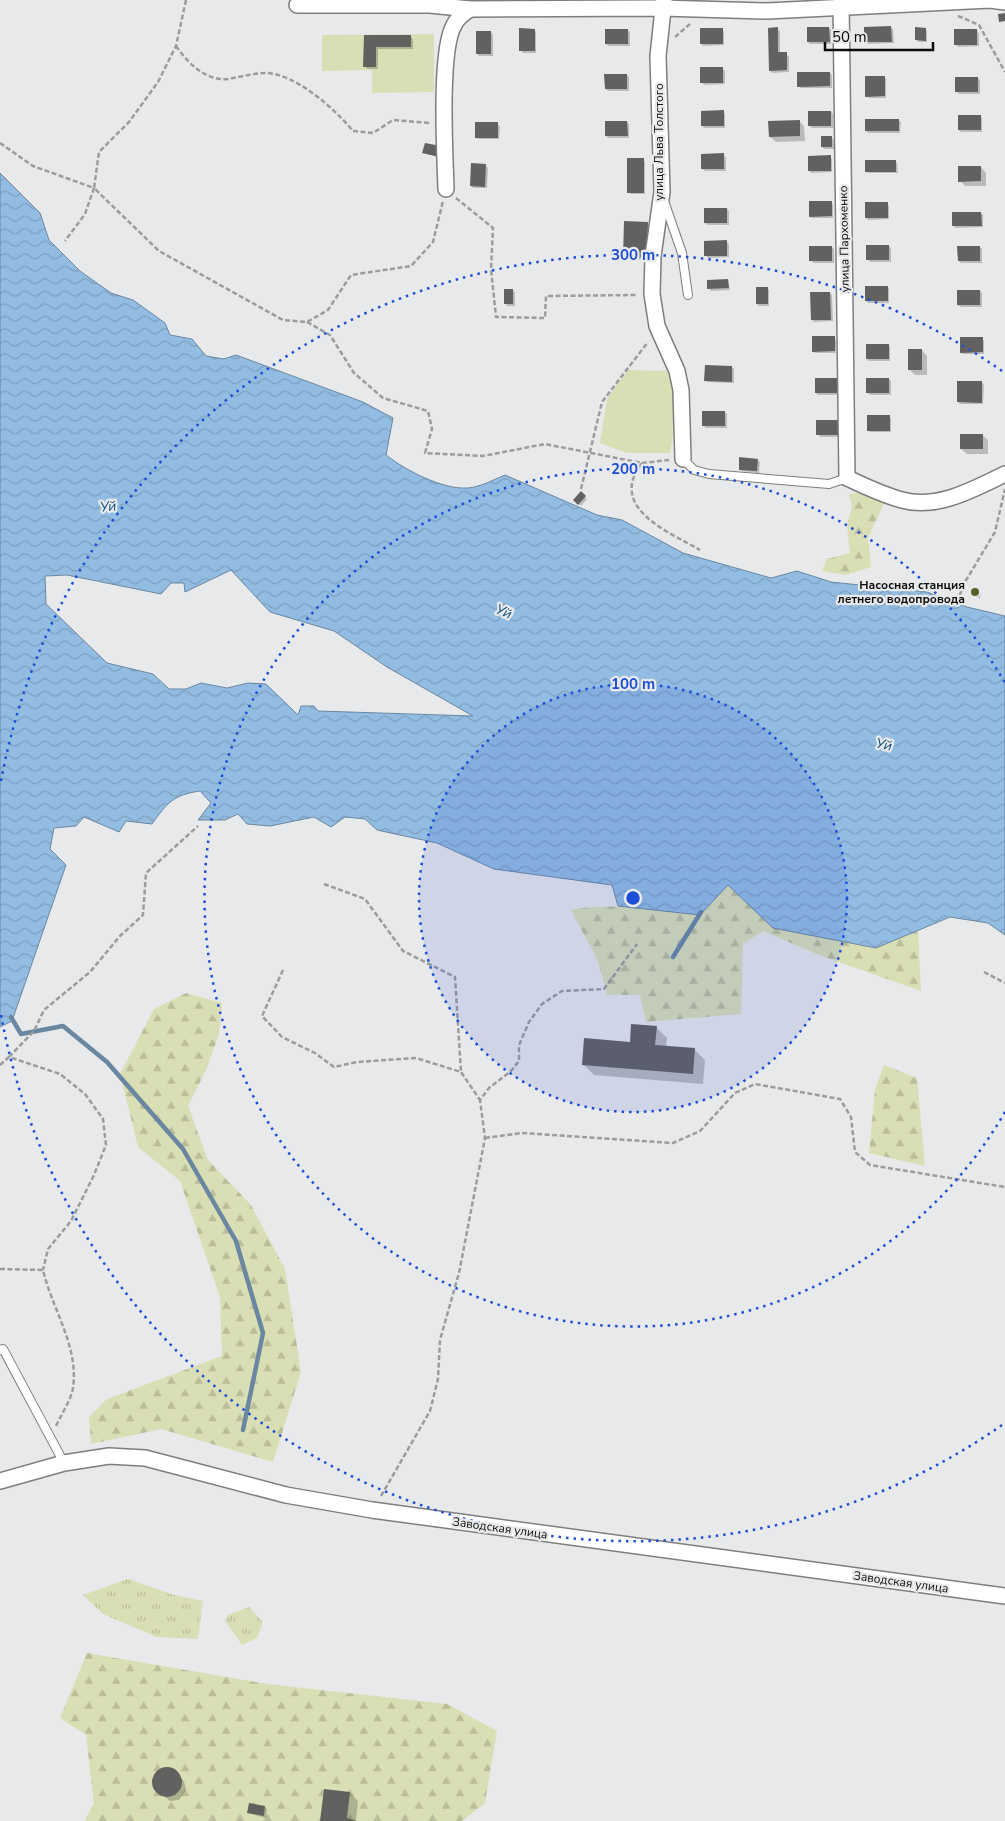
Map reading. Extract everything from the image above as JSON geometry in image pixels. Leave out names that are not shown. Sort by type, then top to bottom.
[{"type":"street","points":[[690,0],[698,5],[711,8]]},
{"type":"street","points":[[296,2],[430,5],[470,9],[663,4],[767,11],[841,4],[990,0],[1005,2]]},
{"type":"street","name":"улица Льва Толстого","points":[[663,4],[658,56],[662,192],[653,256],[652,294],[657,326],[677,371],[681,390],[683,459]]},
{"type":"street","name":"улица Пархоменко","points":[[841,4],[847,478]]},
{"type":"street","points":[[446,189],[444,124],[447,41],[454,23],[470,9]]},
{"type":"street","points":[[847,478],[903,501],[920,503],[934,502],[977,488],[1005,474]]},
{"type":"street","name":"Заводская улица","points":[[0,1482],[64,1463],[109,1456],[145,1458],[286,1495],[372,1510],[1005,1596]]},
{"type":"lane","points":[[662,192],[682,253],[688,295]]},
{"type":"lane","points":[[683,459],[694,470],[709,474],[829,484],[847,478]]},
{"type":"lane","points":[[0,1350],[3,1349],[64,1463]]},
{"type":"path","points":[[65,241],[85,214],[94,188],[99,152],[129,122],[158,82],[176,46],[186,0]]},
{"type":"path","points":[[674,38],[711,8]]},
{"type":"path","points":[[952,14],[979,25],[1005,72]]},
{"type":"path","points":[[176,46],[194,68],[210,76],[226,79],[267,73],[295,82],[336,110],[353,130],[373,133],[393,120],[444,124]]},
{"type":"path","points":[[0,144],[33,166],[94,188],[159,251],[283,320],[306,322],[330,334],[354,373],[383,398],[428,412],[432,429],[425,453],[483,456],[545,444],[642,463],[683,459]]},
{"type":"path","points":[[306,322],[328,310],[351,275],[411,266],[433,242],[446,189],[493,228],[491,268],[496,317],[545,318],[546,296],[652,294]]},
{"type":"path","points":[[580,489],[591,452],[602,402],[623,372],[640,354],[657,326]]},
{"type":"path","points":[[642,463],[633,474],[632,492],[635,504],[644,517],[700,550]]},
{"type":"path","points":[[957,602],[965,582],[995,532],[1005,488]]},
{"type":"path","points":[[0,1065],[34,1031],[44,1010],[90,972],[120,936],[143,916],[146,873],[198,826]]},
{"type":"path","points":[[324,884],[365,899],[403,951],[455,977],[461,1072],[480,1100],[485,1138],[459,1273],[440,1340],[438,1379],[430,1411],[372,1510]]},
{"type":"path","points":[[480,1100],[489,1088],[511,1071],[519,1061],[519,1045],[529,1022],[542,1004],[562,991],[604,989],[637,944]]},
{"type":"path","points":[[283,970],[262,1016],[282,1037],[315,1053],[334,1067],[357,1062],[416,1058],[461,1072]]},
{"type":"path","points":[[984,972],[1005,983]]},
{"type":"path","points":[[9,1058],[60,1074],[85,1094],[103,1119],[106,1145],[94,1175],[71,1221],[48,1249],[43,1270],[73,1356],[73,1389],[50,1439]]},
{"type":"path","points":[[485,1138],[522,1133],[673,1143],[700,1131],[735,1093],[755,1084],[840,1099],[851,1117],[855,1152],[870,1165],[1005,1187]]},
{"type":"path","points":[[0,1269],[43,1270]]},
{"type":"green space","points":[[434,34],[434,92],[372,93],[372,70],[322,71],[322,35]]},
{"type":"green space","points":[[628,370],[669,371],[678,408],[670,453],[627,453],[600,443],[607,399]]},
{"type":"green space","points":[[865,493],[885,501],[868,538],[871,567],[846,575],[822,571],[827,559],[850,553],[847,525],[852,507],[849,494]]},
{"type":"green space","points":[[728,885],[773,928],[876,948],[918,930],[921,991],[819,955],[763,931],[743,944],[741,1014],[646,1022],[640,995],[607,995],[598,961],[571,910],[619,907],[700,915]]},
{"type":"green space","points":[[186,993],[222,1003],[219,1034],[207,1068],[188,1106],[208,1160],[251,1205],[285,1269],[301,1372],[273,1462],[161,1429],[91,1444],[89,1417],[107,1399],[222,1356],[220,1297],[180,1181],[138,1147],[120,1074],[154,1009]]},
{"type":"green space","points":[[884,1065],[917,1078],[925,1166],[869,1153],[875,1090]]},
{"type":"green space","points":[[128,1579],[174,1595],[203,1601],[198,1639],[157,1637],[103,1614],[83,1595]]},
{"type":"green space","points":[[249,1607],[263,1622],[257,1638],[242,1645],[225,1621],[228,1615]]},
{"type":"green space","points":[[87,1653],[267,1684],[447,1704],[497,1731],[485,1803],[462,1821],[84,1821],[94,1804],[86,1735],[60,1718]]},
{"type":"water","name":"Уй","points":[[0,173],[40,213],[49,240],[80,271],[111,293],[133,300],[165,323],[170,335],[192,339],[206,356],[224,359],[236,355],[363,402],[393,418],[386,455],[403,467],[425,478],[447,486],[468,488],[482,485],[505,475],[597,515],[622,520],[683,553],[771,578],[797,571],[831,582],[927,592],[967,607],[1005,616],[1005,935],[988,923],[950,917],[876,948],[773,928],[728,885],[700,915],[618,906],[612,885],[494,869],[437,843],[377,830],[365,819],[345,817],[331,827],[314,817],[270,826],[247,824],[238,814],[225,820],[198,820],[211,803],[200,791],[183,795],[172,801],[152,824],[126,821],[119,832],[84,817],[76,826],[54,828],[50,849],[66,865],[12,1021],[0,1027]],"holes":[[[231,570],[270,612],[334,631],[387,667],[473,716],[318,711],[314,706],[301,706],[298,715],[266,684],[248,683],[227,688],[201,683],[186,689],[169,689],[153,674],[107,663],[46,604],[45,576],[67,575],[161,594],[171,583],[184,583],[185,592]]]},
{"type":"building","points":[[1005,13],[1005,21],[999,22],[998,14]]},
{"type":"building","points":[[891,26],[892,42],[864,42],[864,27]]},
{"type":"building","points":[[778,27],[778,52],[787,52],[787,70],[769,71],[768,28]]},
{"type":"building","points":[[807,27],[829,27],[830,42],[807,42]]},
{"type":"building","points":[[915,27],[926,28],[926,41],[915,40]]},
{"type":"building","points":[[519,28],[535,29],[535,51],[519,51]]},
{"type":"building","points":[[700,28],[723,28],[723,44],[700,44]]},
{"type":"building","points":[[605,29],[628,29],[628,44],[605,44]]},
{"type":"building","points":[[954,29],[977,29],[977,45],[954,45]]},
{"type":"building","points":[[476,31],[491,31],[491,54],[476,54]]},
{"type":"building","points":[[364,35],[411,35],[411,47],[376,47],[376,67],[363,67]]},
{"type":"building","points":[[700,67],[723,67],[723,83],[700,83]]},
{"type":"building","points":[[797,72],[830,72],[830,86],[797,87]]},
{"type":"building","points":[[604,74],[627,74],[627,89],[605,89]]},
{"type":"building","points":[[865,76],[885,76],[885,96],[865,97]]},
{"type":"building","points":[[955,77],[978,77],[978,92],[955,92]]},
{"type":"building","points":[[724,110],[724,126],[701,126],[701,111]]},
{"type":"building","points":[[808,111],[831,111],[831,126],[808,126]]},
{"type":"building","points":[[958,115],[981,115],[981,130],[958,130]]},
{"type":"building","points":[[865,119],[899,119],[899,131],[865,131]]},
{"type":"building","points":[[800,120],[800,136],[769,137],[768,121]]},
{"type":"building","points":[[605,121],[627,121],[628,136],[605,136]]},
{"type":"building","points":[[475,122],[498,122],[498,138],[475,138]]},
{"type":"building","points":[[821,136],[832,136],[832,147],[821,147]]},
{"type":"building","points":[[425,143],[441,146],[439,157],[422,153]]},
{"type":"building","points":[[724,153],[724,169],[701,169],[701,154]]},
{"type":"building","points":[[831,155],[831,171],[808,171],[808,156]]},
{"type":"building","points":[[627,158],[644,158],[644,193],[627,193]]},
{"type":"building","points":[[865,160],[896,160],[896,172],[865,172]]},
{"type":"building","points":[[471,163],[486,164],[485,187],[470,186]]},
{"type":"building","points":[[958,166],[981,166],[981,181],[958,182]]},
{"type":"building","points":[[809,201],[832,201],[832,216],[809,217]]},
{"type":"building","points":[[865,202],[888,202],[888,218],[865,218]]},
{"type":"building","points":[[704,208],[727,208],[727,223],[704,223]]},
{"type":"building","points":[[952,212],[981,212],[982,226],[952,226]]},
{"type":"building","points":[[624,221],[648,222],[647,258],[623,257]]},
{"type":"building","points":[[727,240],[727,256],[704,256],[704,241]]},
{"type":"building","points":[[866,245],[889,245],[889,260],[866,260]]},
{"type":"building","points":[[809,246],[832,246],[832,261],[809,261]]},
{"type":"building","points":[[957,246],[980,246],[980,261],[958,261]]},
{"type":"building","points":[[728,279],[729,288],[707,289],[707,280]]},
{"type":"building","points":[[865,286],[888,286],[888,301],[865,301]]},
{"type":"building","points":[[756,287],[768,287],[768,304],[756,304]]},
{"type":"building","points":[[504,289],[513,289],[513,304],[504,304]]},
{"type":"building","points":[[957,290],[980,290],[980,305],[957,305]]},
{"type":"building","points":[[810,292],[830,292],[831,320],[811,320]]},
{"type":"building","points":[[812,336],[835,336],[835,351],[812,352]]},
{"type":"building","points":[[960,337],[983,337],[983,352],[960,353]]},
{"type":"building","points":[[866,344],[889,344],[889,359],[866,359]]},
{"type":"building","points":[[908,349],[922,349],[922,370],[908,370]]},
{"type":"building","points":[[705,365],[732,366],[732,382],[704,381]]},
{"type":"building","points":[[815,378],[838,378],[838,393],[815,393]]},
{"type":"building","points":[[866,378],[889,378],[889,393],[866,393]]},
{"type":"building","points":[[957,381],[982,381],[982,403],[957,402]]},
{"type":"building","points":[[702,411],[725,411],[725,426],[702,426]]},
{"type":"building","points":[[867,415],[890,415],[890,431],[867,431]]},
{"type":"building","points":[[816,420],[839,420],[839,435],[816,435]]},
{"type":"building","points":[[960,434],[983,434],[983,449],[960,449]]},
{"type":"building","points":[[739,457],[758,459],[757,471],[739,470]]},
{"type":"building","points":[[581,491],[586,496],[578,505],[573,500]]},
{"type":"building","name":"Насосная станция летнего водопровода","points":[[972,587],[980,589],[978,597],[970,595]]},
{"type":"building","points":[[631,1024],[657,1026],[655,1045],[695,1048],[693,1074],[582,1065],[584,1038],[630,1042]]},
{"type":"building","points":[[167,1767],[177,1772],[182,1782],[177,1792],[167,1797],[157,1792],[152,1782],[157,1772]]},
{"type":"building","points":[[324,1789],[350,1792],[347,1818],[357,1821],[320,1821]]},
{"type":"building","points":[[249,1803],[265,1806],[264,1816],[247,1813]]},
{"type":"waterway","points":[[673,957],[701,912]]},
{"type":"waterway","points":[[11,1017],[21,1034],[63,1026],[107,1062],[183,1149],[236,1241],[263,1333],[243,1430]]},
{"type":"place","name":"Насосная станция летнего водопровода","points":[[975,592]]}]
